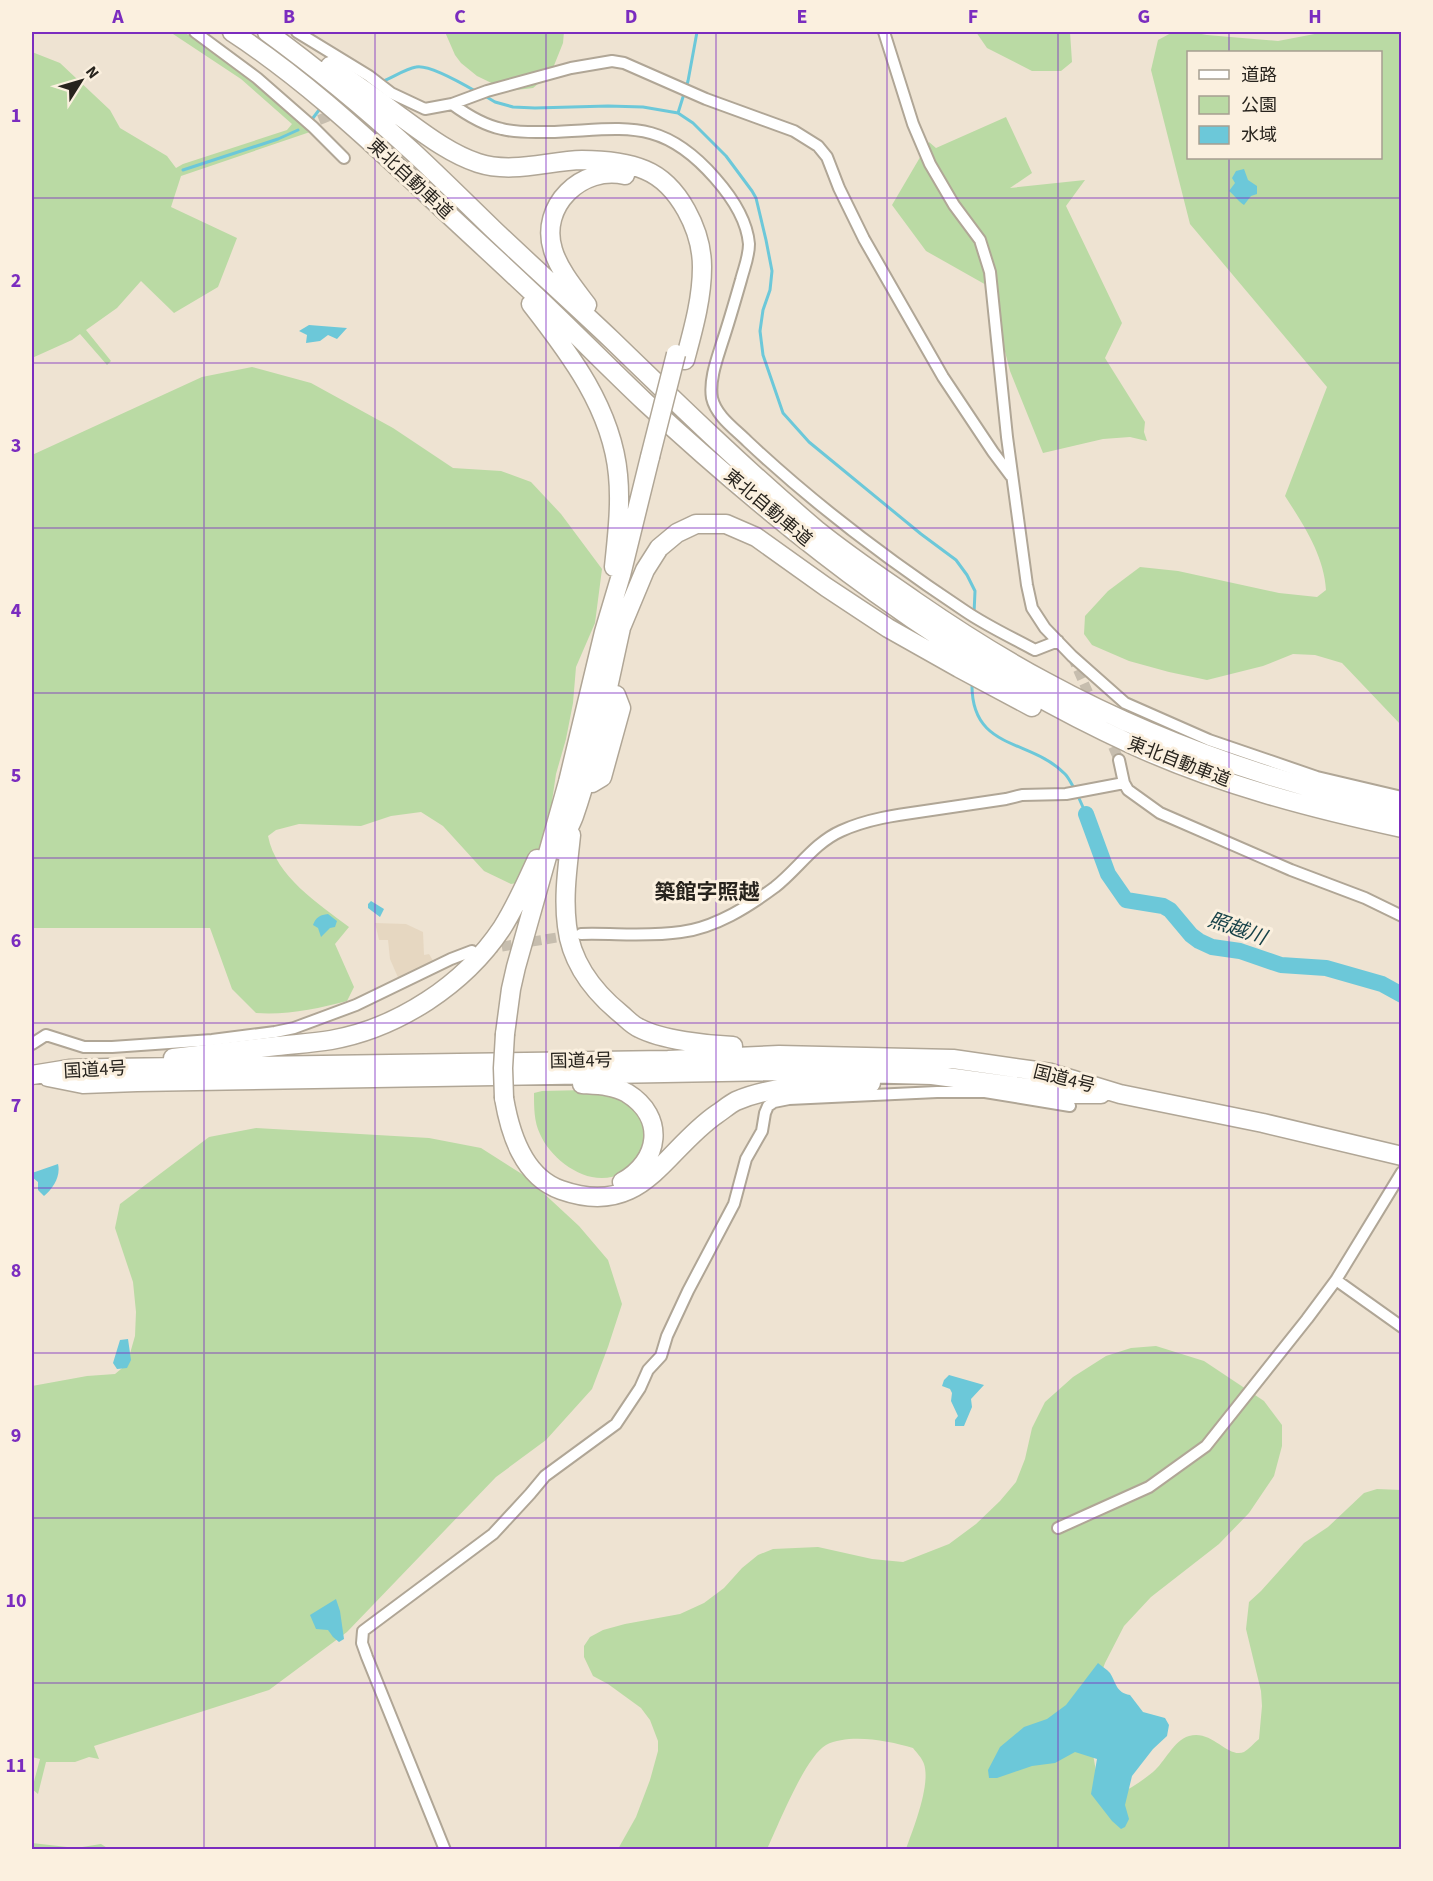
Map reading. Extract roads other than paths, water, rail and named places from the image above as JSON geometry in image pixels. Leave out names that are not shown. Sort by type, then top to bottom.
[{"type":"highway","name":"東北自動車道","points":[[232,32],[309,88],[370,141],[646,402],[749,494],[962,661],[1006,686],[1054,718],[1133,750],[1258,791],[1401,828]]},
{"type":"highway","name":"東北自動車道","points":[[267,32],[318,69],[389,130],[705,430],[821,533],[878,576],[964,634],[1009,661],[1110,714],[1218,759],[1319,791],[1401,810]]},
{"type":"highway","points":[[275,32],[314,54],[448,149],[480,164],[513,168],[582,160],[616,162],[646,170],[669,187],[684,205],[697,232],[702,264],[701,290],[696,314],[680,357]]},
{"type":"highway","points":[[615,344],[564,272],[553,249],[551,233],[558,203],[567,192],[580,181],[605,173],[633,177],[654,188],[672,205],[686,229],[692,256],[692,275],[680,357],[612,631],[587,700],[565,897],[567,929],[574,954],[588,982],[610,1005],[638,1028],[670,1038],[711,1045],[902,1050],[953,1059]]},
{"type":"highway","points":[[450,216],[528,300],[559,340],[586,381],[600,409],[612,444],[618,474],[611,675],[595,746],[516,967],[511,989],[511,1035],[503,1068],[523,1134],[532,1151],[552,1172],[569,1182],[585,1186],[602,1186],[619,1183],[642,1167],[651,1153],[654,1135],[649,1116],[639,1103],[626,1093],[604,1085],[554,1083],[532,1075]]},
{"type":"highway","points":[[612,631],[659,548],[677,533],[696,524],[726,524],[756,537],[888,628],[962,661]]},
{"type":"highway","points":[[109,1068],[138,1061],[331,1040],[389,1022],[416,1008],[441,991],[465,972],[500,930],[520,896],[538,856],[574,803],[616,695],[611,675]]},
{"type":"highway","name":"国道4号","points":[[34,1075],[109,1068],[657,1060],[779,1055],[953,1059],[1003,1081]]},
{"type":"highway","name":"国道4号","points":[[34,1075],[83,1084],[782,1071],[932,1075],[1003,1081],[1074,1094],[1120,1094],[1263,1123],[1401,1156]]},
{"type":"highway","points":[[510,1097],[508,1119],[517,1146],[528,1164],[555,1188],[576,1195],[593,1197],[616,1195],[638,1186],[661,1168],[693,1133],[735,1102],[767,1091],[897,1081],[932,1075]]},
{"type":"street","points":[[195,32],[316,124],[345,158]]},
{"type":"street","points":[[297,32],[373,79],[384,92],[425,110],[571,68],[612,62],[624,63],[706,99],[794,132],[818,146],[827,156],[839,188],[864,239],[943,377],[1012,477]]},
{"type":"street","points":[[884,32],[913,124],[930,164],[954,205],[980,240],[990,272],[1026,585],[1032,608],[1045,628],[1125,703],[1209,740],[1317,777],[1401,797]]},
{"type":"street","points":[[452,104],[470,117],[487,125],[522,132],[644,130],[671,140],[704,166],[716,178],[738,210],[748,240],[748,258],[717,357],[712,383],[712,399],[719,414],[820,504],[901,567],[963,610],[1035,650],[1058,642]]},
{"type":"street","points":[[1119,760],[1124,783],[1136,797],[1160,813],[1291,870],[1365,898],[1401,916]]},
{"type":"street","points":[[581,934],[683,932],[706,926],[732,915],[756,900],[777,885],[819,845],[839,832],[861,823],[902,814],[1006,800],[1022,795],[1066,794],[1124,783]]},
{"type":"street","points":[[32,1044],[46,1035],[84,1047],[112,1047],[212,1040],[294,1028],[356,1005],[472,951]]},
{"type":"street","points":[[445,1850],[367,1657],[362,1643],[363,1631],[492,1534],[545,1476],[616,1424],[640,1388],[648,1370],[661,1356],[667,1336],[688,1291],[734,1204],[746,1160],[762,1131],[768,1106],[774,1102],[829,1096],[985,1092],[1003,1081],[1070,1106]]},
{"type":"street","points":[[1058,1528],[1149,1486],[1206,1446],[1336,1280],[1401,1172]]},
{"type":"street","points":[[1336,1280],[1401,1327]]},
{"type":"water","points":[[1244,169],[1248,180],[1257,186],[1257,194],[1251,196],[1244,205],[1229,191],[1235,183],[1232,178],[1236,171]]},
{"type":"water","points":[[309,325],[347,328],[337,339],[328,335],[320,341],[306,343],[307,335],[299,331]]},
{"type":"water","points":[[371,901],[384,909],[380,917],[368,908]]},
{"type":"water","points":[[328,914],[337,921],[335,927],[330,928],[321,937],[318,928],[313,925],[319,917]]},
{"type":"water","points":[[58,1164],[59,1169],[55,1182],[44,1196],[38,1190],[38,1182],[32,1177],[32,1173]]},
{"type":"water","points":[[128,1339],[131,1360],[127,1368],[117,1369],[113,1363],[120,1340]]},
{"type":"water","points":[[949,1375],[984,1385],[971,1399],[972,1407],[964,1426],[955,1426],[958,1416],[951,1401],[952,1393],[950,1389],[942,1386]]},
{"type":"water","points":[[336,1599],[344,1639],[339,1642],[328,1630],[316,1629],[310,1615]]},
{"type":"water","points":[[1098,1663],[1110,1673],[1119,1690],[1130,1695],[1143,1712],[1165,1718],[1169,1725],[1167,1736],[1153,1749],[1132,1776],[1125,1805],[1129,1819],[1125,1827],[1121,1829],[1091,1794],[1097,1759],[1075,1752],[1055,1763],[1032,1766],[997,1778],[989,1778],[988,1770],[1000,1747],[1024,1727],[1047,1719],[1066,1705]]},
{"type":"waterway","points":[[678,113],[688,81],[697,32]]},
{"type":"waterway","points":[[381,82],[407,70],[422,67],[477,92]]},
{"type":"waterway","points":[[485,96],[495,102],[513,107],[643,107],[678,113],[693,123],[726,156],[756,198],[766,240],[772,271],[760,331],[763,355],[783,413],[809,442],[956,560],[975,591],[974,614]]},
{"type":"waterway","points":[[313,118],[319,110]]},
{"type":"waterway","points":[[183,170],[278,139],[298,130]]},
{"type":"waterway","points":[[972,684],[974,706],[981,721],[1005,741],[1051,763],[1066,776],[1075,790]]},
{"type":"waterway","points":[[1078,796],[1086,814]]},
{"type":"waterway","name":"照越川","points":[[1086,814],[1108,874],[1126,900],[1163,906],[1170,910],[1191,935],[1212,947],[1240,951],[1281,965],[1326,968],[1382,984],[1402,995]]},
{"type":"tunnel","points":[[319,120],[362,103]]},
{"type":"tunnel","points":[[1072,656],[1094,706]]},
{"type":"tunnel","points":[[1107,733],[1119,760]]},
{"type":"tunnel","points":[[487,949],[572,935]]},
{"type":"district","name":"築館字照越","points":[[707,892]]}]
